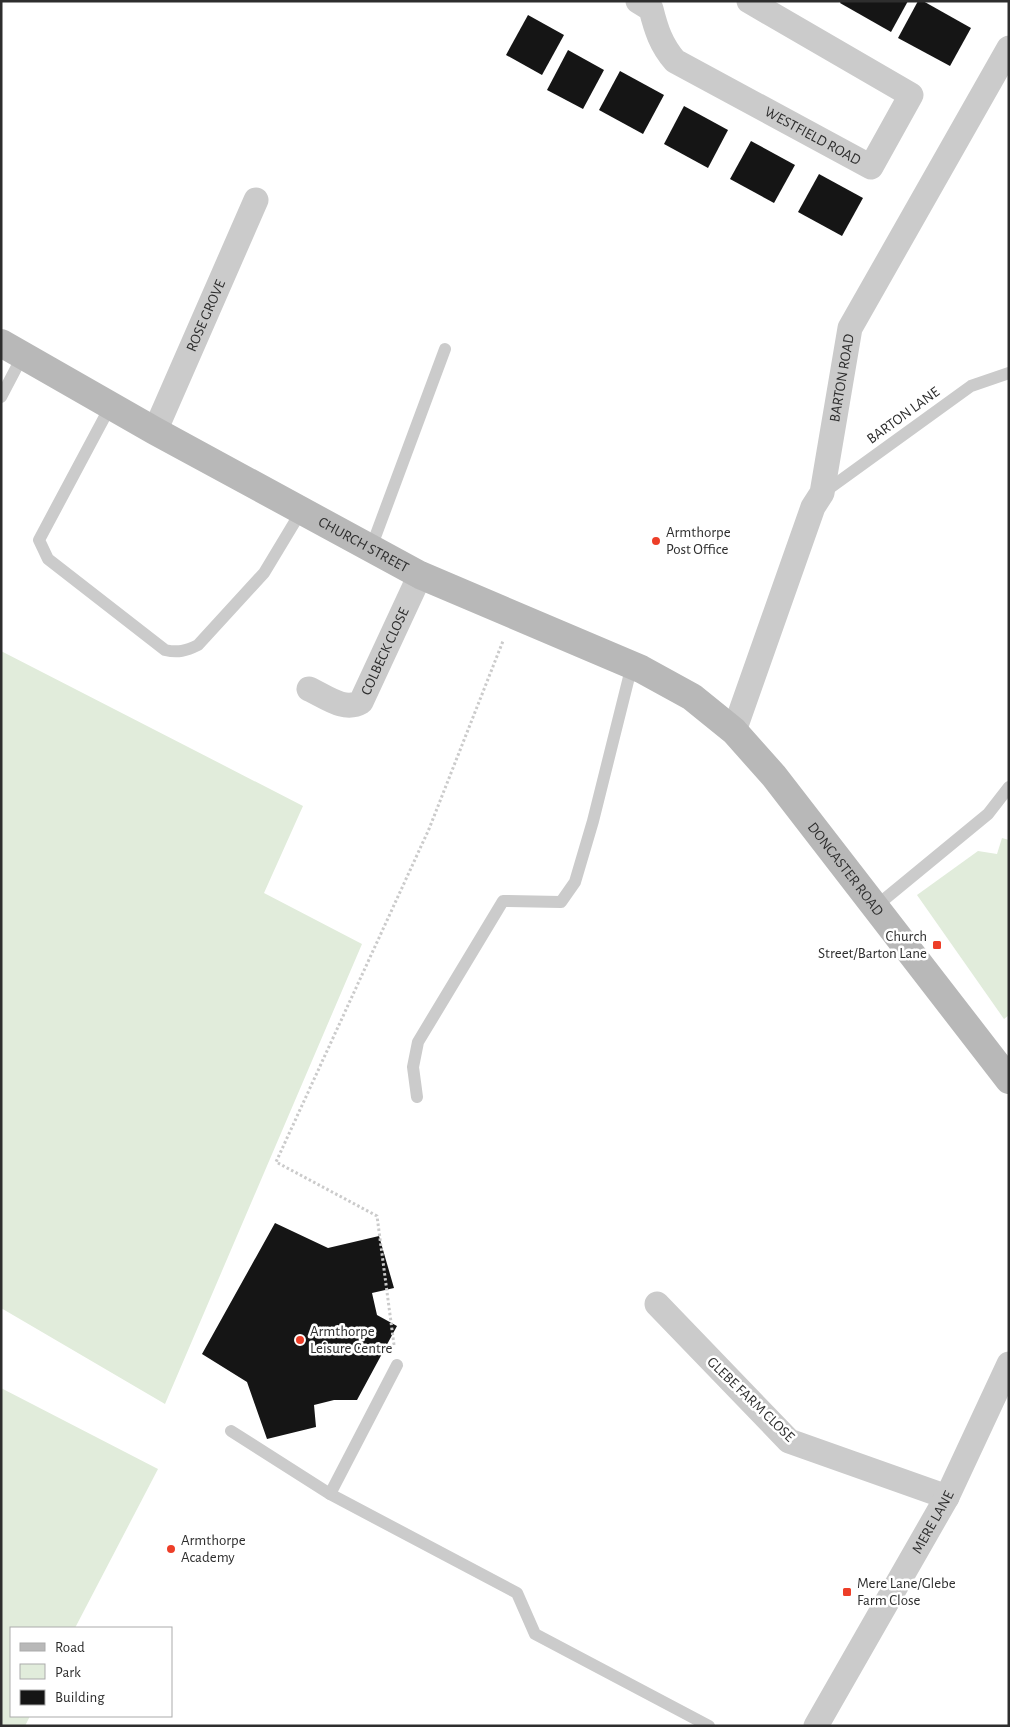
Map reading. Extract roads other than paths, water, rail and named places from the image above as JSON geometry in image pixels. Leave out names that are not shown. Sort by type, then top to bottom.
[{"type":"street","name":"WESTFIELD ROAD","points":[[651,4],[658,34],[665,49],[675,61],[871,167],[911,95],[749,1]]},
{"type":"street","name":"BARTON ROAD","points":[[734,730],[812,507],[822,493],[850,328],[1009,48]]},
{"type":"street","name":"ROSE GROVE","points":[[155,431],[256,200]]},
{"type":"street","name":"CHURCH STREET","points":[[12,349],[155,431],[420,575],[632,665],[692,697],[734,730]]},
{"type":"street","name":"COLBECK CLOSE","points":[[309,689],[346,707],[354,706],[361,702],[420,575]]},
{"type":"street","name":"DONCASTER ROAD","points":[[734,730],[774,776],[1009,1080]]},
{"type":"street","name":"GLEBE FARM CLOSE","points":[[657,1304],[789,1440],[947,1497]]},
{"type":"street","name":"MERE LANE","points":[[816,1726],[947,1497],[1009,1364]]},
{"type":"lane","points":[[1,397],[12,349]]},
{"type":"lane","points":[[371,548],[445,349]]},
{"type":"lane","name":"BARTON LANE","points":[[822,493],[971,386],[1009,373]]},
{"type":"lane","points":[[111,405],[39,540],[48,559],[165,650],[180,652],[198,646],[264,573],[302,510]]},
{"type":"lane","points":[[417,1098],[413,1067],[418,1042],[503,901],[561,902],[575,882],[593,821],[632,665]]},
{"type":"lane","points":[[875,907],[988,814],[1009,787]]},
{"type":"lane","points":[[330,1494],[397,1366]]},
{"type":"lane","points":[[231,1431],[330,1494],[517,1593],[535,1634],[709,1726]]},
{"type":"place","name":"Armthorpe Post Office","points":[[656,541]]},
{"type":"place","name":"Church Street/Barton Lane","points":[[937,945]]},
{"type":"place","name":"Armthorpe Leisure Centre","points":[[300,1340]]},
{"type":"place","name":"Armthorpe Academy","points":[[171,1549]]},
{"type":"place","name":"Mere Lane/Glebe Farm Close","points":[[847,1592]]}]
